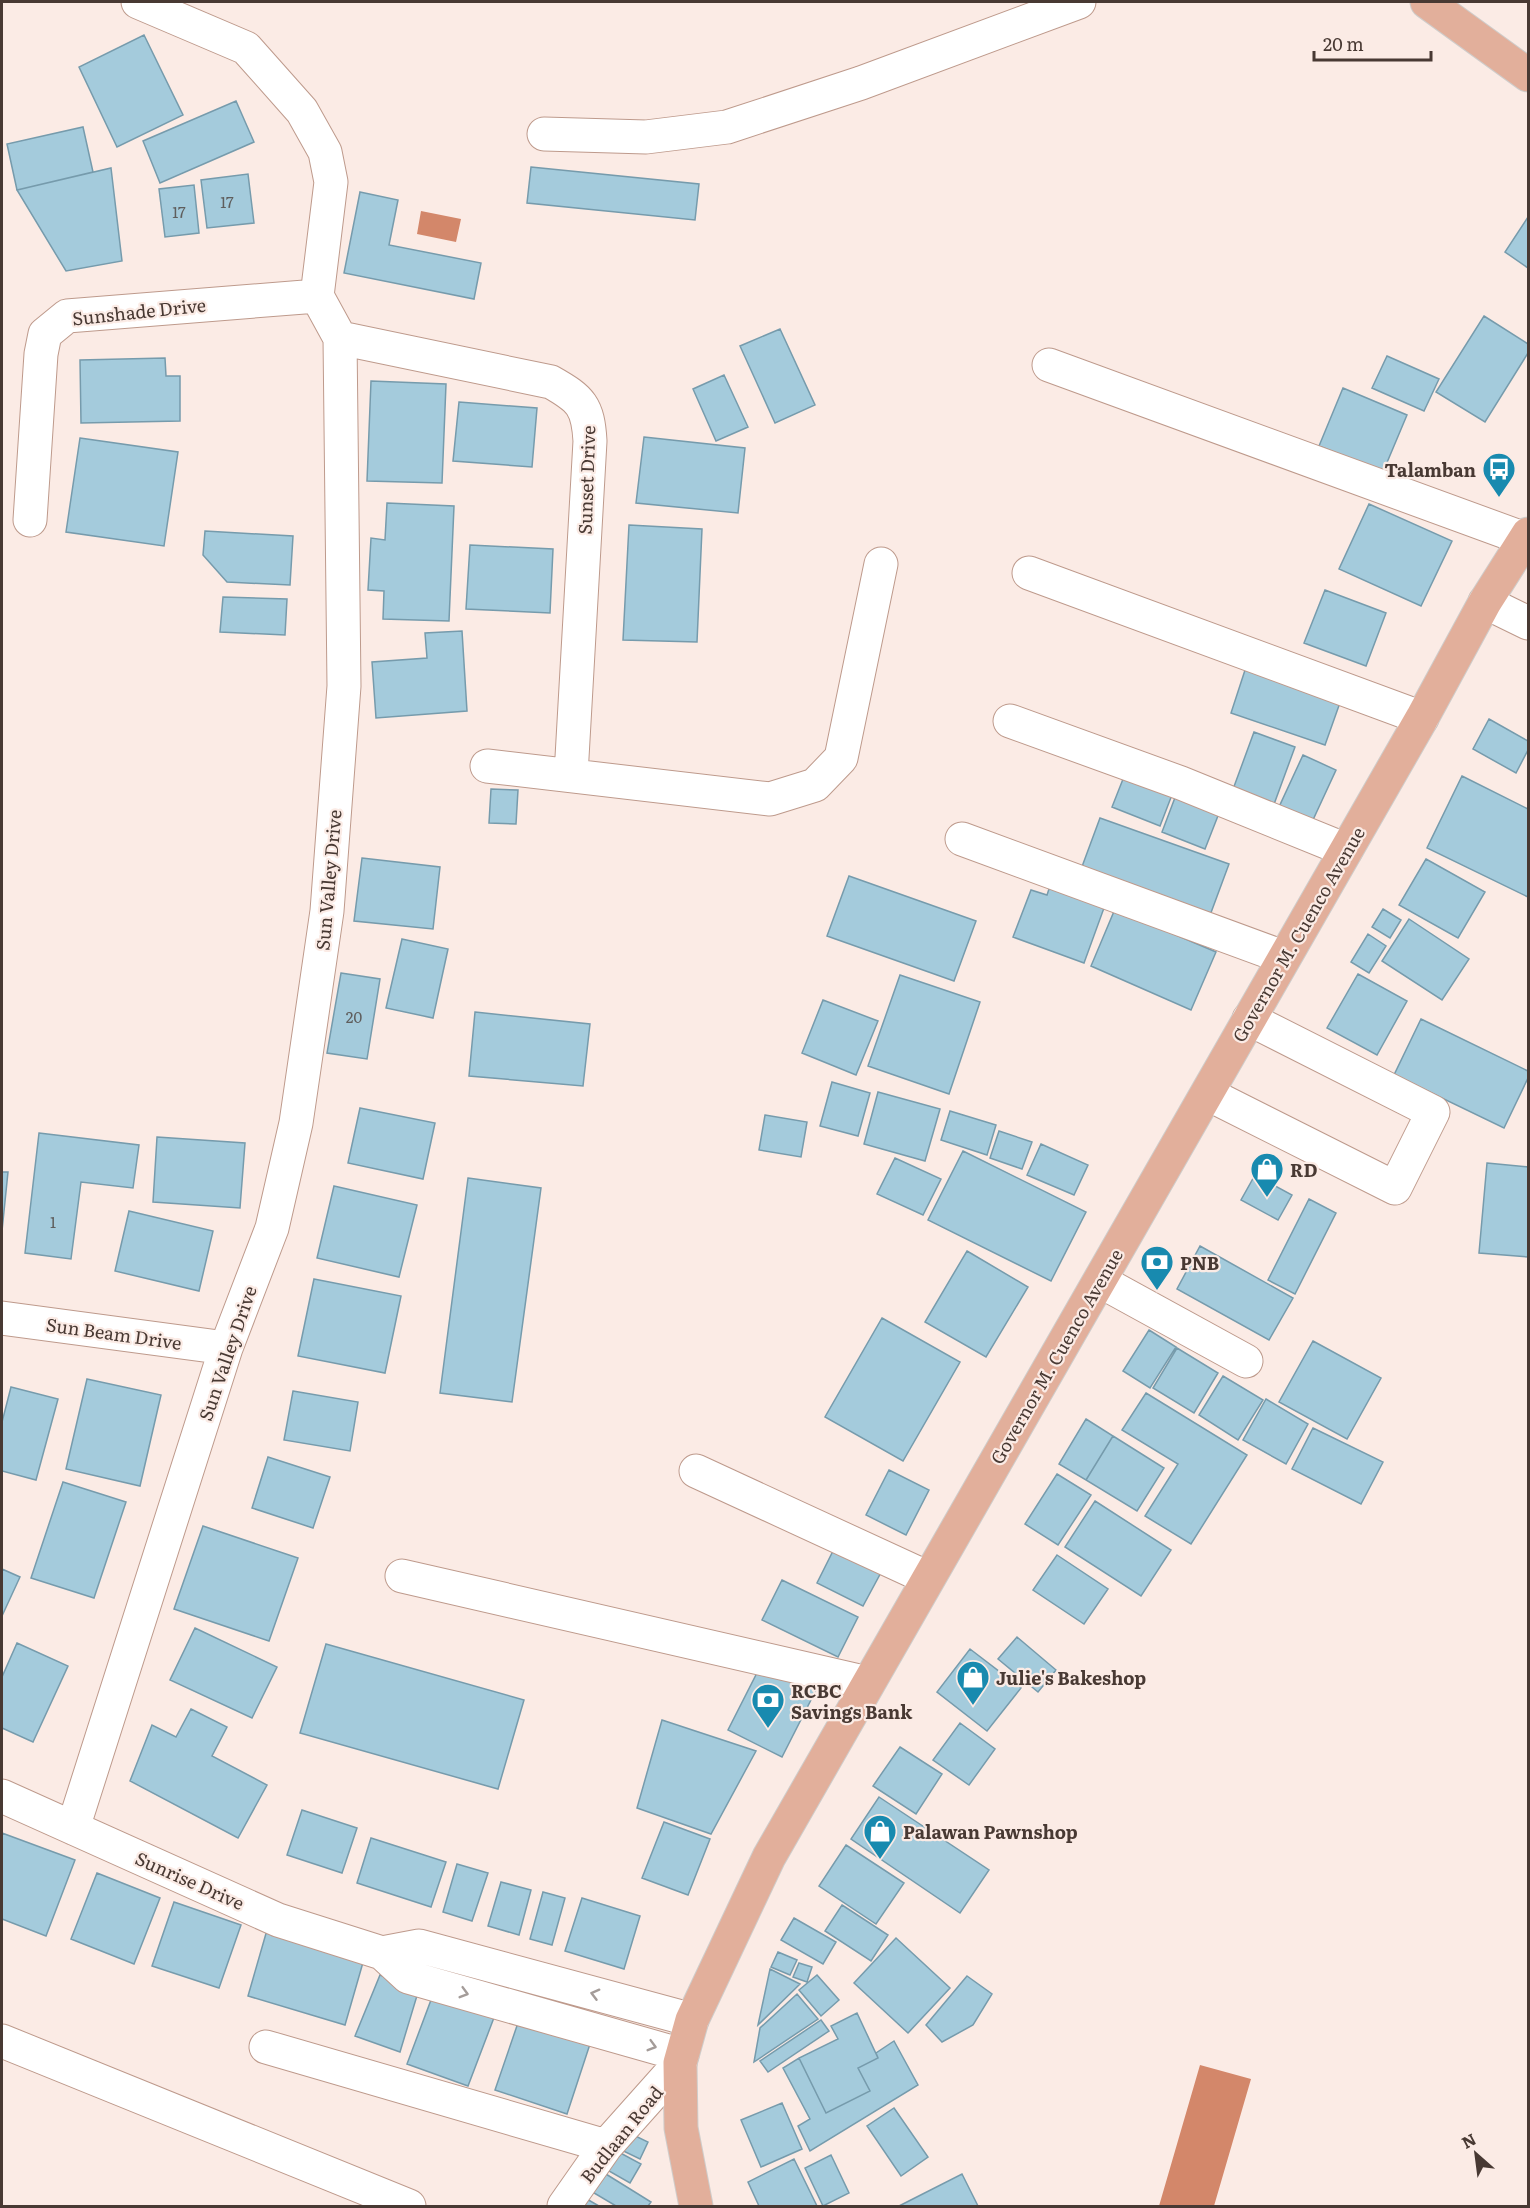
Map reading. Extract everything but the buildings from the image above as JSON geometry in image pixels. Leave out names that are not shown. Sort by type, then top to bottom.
[{"type":"main road","points":[[1427,2],[1528,75]]},
{"type":"main road","name":"Governor M. Cuenco Avenue","points":[[696,2206],[681,2128],[681,2059],[692,2020],[769,1857],[927,1578],[1208,1094],[1283,957],[1422,718],[1485,602],[1527,537]]},
{"type":"street","points":[[138,2],[246,48],[302,111],[325,153],[331,182],[317,296]]},
{"type":"street","points":[[544,134],[646,137],[727,127],[861,83],[1079,2]]},
{"type":"street","name":"Sun Valley Drive","points":[[73,1828],[226,1348],[275,1216],[296,1123],[327,911],[344,686],[340,338],[317,296]]},
{"type":"street","name":"Sunshade Drive","points":[[30,520],[41,354],[45,334],[66,316],[317,296]]},
{"type":"street","name":"Sunset Drive","points":[[340,338],[551,382],[578,398],[589,417],[590,453],[571,776]]},
{"type":"street","points":[[1049,365],[1527,537]]},
{"type":"street","points":[[487,766],[770,799],[815,785],[841,758],[881,564]]},
{"type":"street","points":[[1029,573],[1422,718]]},
{"type":"street","points":[[1485,602],[1528,623]]},
{"type":"street","points":[[1010,721],[1181,783],[1346,850]]},
{"type":"street","points":[[962,839],[1283,957]]},
{"type":"street","points":[[1208,1094],[1395,1188],[1433,1112],[1249,1019]]},
{"type":"street","points":[[1100,1281],[1246,1361]]},
{"type":"street","name":"Sun Beam Drive","points":[[2,1318],[226,1348]]},
{"type":"street","points":[[696,1471],[927,1578]]},
{"type":"street","points":[[402,1576],[868,1683]]},
{"type":"street","name":"Sunrise Drive","points":[[2,1796],[278,1920],[382,1953],[408,1977],[681,2059]]},
{"type":"street","name":"Sunrise Drive","points":[[382,1953],[419,1946],[692,2020]]},
{"type":"street","points":[[2,2041],[409,2206]]},
{"type":"street","points":[[266,2048],[606,2146]]},
{"type":"street","name":"Budlaan Road","points":[[564,2206],[606,2146],[681,2059]]},
{"type":"shaded area","points":[[421,211],[461,219],[456,242],[417,234]]},
{"type":"shaded area","points":[[1200,2065],[1251,2079],[1214,2206],[1159,2206]]},
{"type":"place","name":"Talamban","points":[[1499,498]]},
{"type":"place","name":"RD","points":[[1267,1198]]},
{"type":"place","name":"PNB","points":[[1157,1291]]},
{"type":"place","name":"Julie's Bakeshop","points":[[973,1706]]},
{"type":"place","name":"RCBC Savings Bank","points":[[768,1729]]},
{"type":"place","name":"Palawan Pawnshop","points":[[880,1860]]}]
